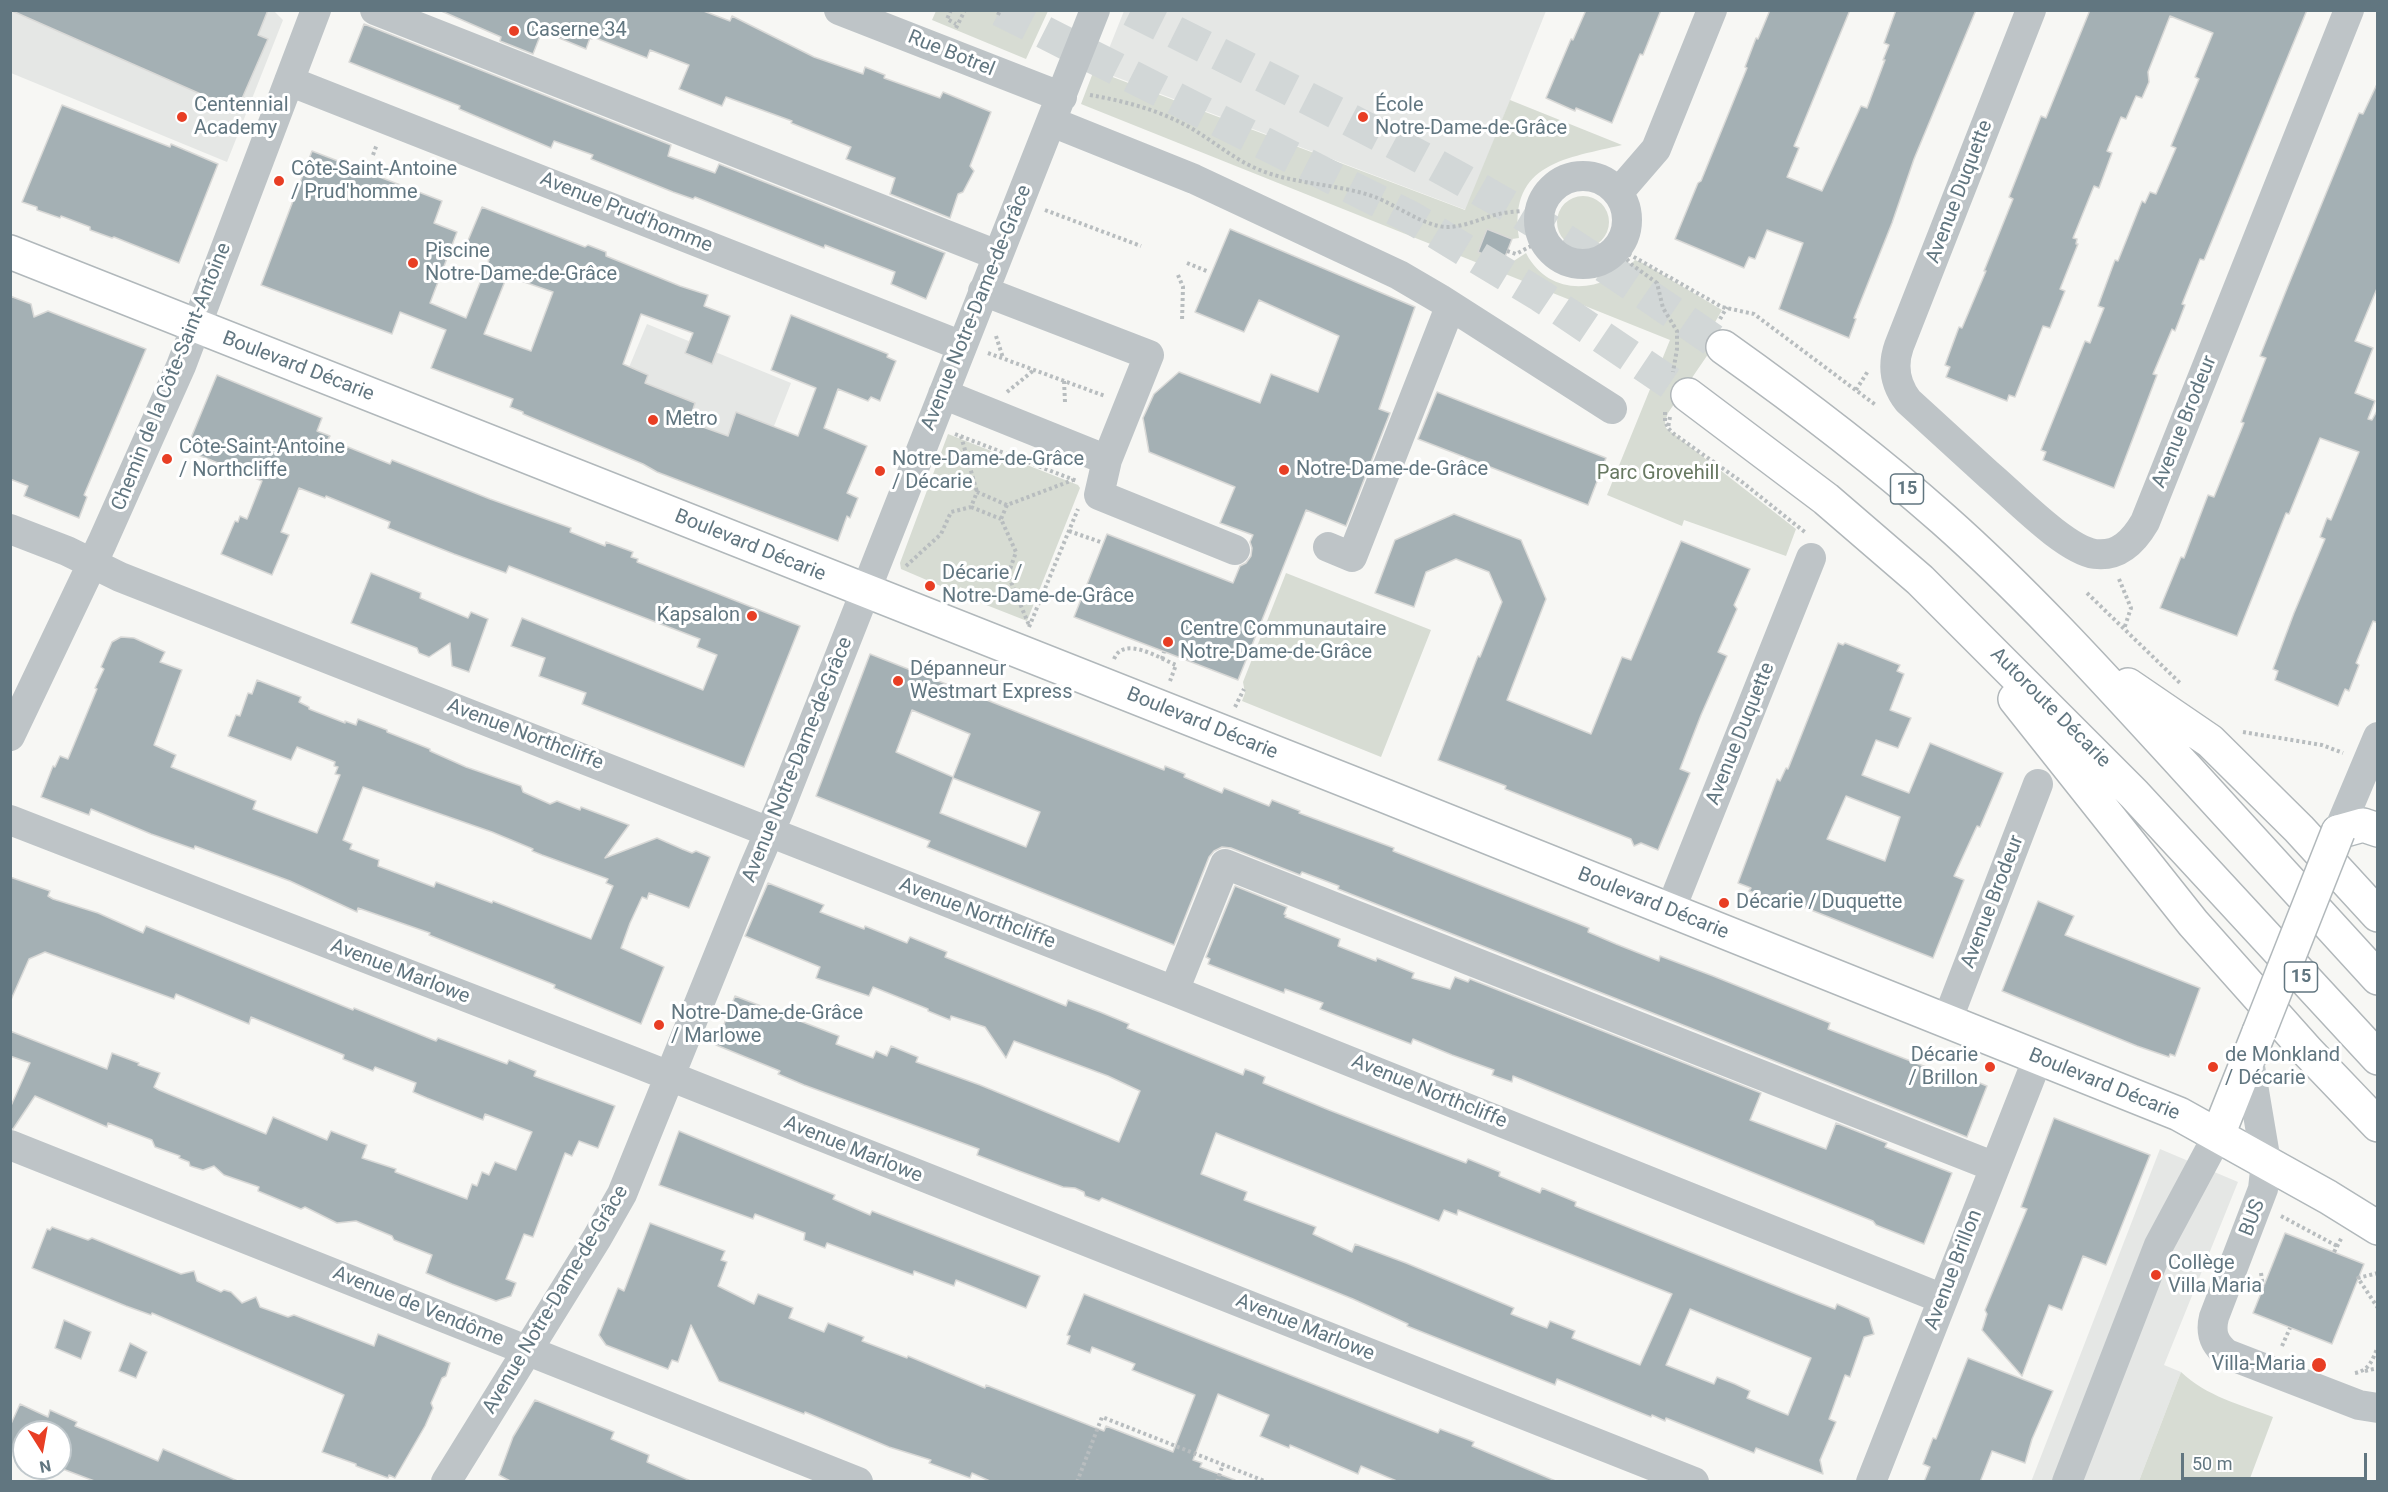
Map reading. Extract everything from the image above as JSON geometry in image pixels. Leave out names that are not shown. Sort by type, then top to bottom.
[{"type":"main road","name":"Boulevard Décarie","points":[[10,252],[2179,1114],[2328,1197],[2378,1228]]},
{"type":"main road","name":"15","points":[[1723,347],[1786,392],[1943,519],[2025,597],[2378,978]]},
{"type":"main road","name":"Autoroute Décarie","points":[[1675,394],[1826,499],[1920,579],[2142,803],[2378,1058]]},
{"type":"main road","points":[[1920,579],[2193,923],[2308,1052],[2378,1125]]},
{"type":"main road","points":[[2075,649],[2210,741],[2299,829],[2378,915]]},
{"type":"main road","points":[[2218,1135],[2338,832],[2363,825],[2378,830]]},
{"type":"street","name":"Chemin de la Côte-Saint-Antoine","points":[[10,736],[93,564],[196,327],[316,10]]},
{"type":"street","points":[[375,10],[998,255]]},
{"type":"street","name":"Rue Botrel","points":[[839,10],[1065,104],[1205,184],[1399,276],[1612,409]]},
{"type":"street","name":"Avenue Notre-Dame-de-Grâce","points":[[446,1482],[615,1208],[629,1178],[770,832],[943,394],[971,348],[983,291],[1065,104],[1095,10]]},
{"type":"street","points":[[1618,193],[1656,149],[1712,10]]},
{"type":"street","name":"Avenue Duquette","points":[[1884,371],[1895,361],[2031,10]]},
{"type":"street","name":"Avenue Brodeur","points":[[1884,371],[1908,401],[2060,536],[2086,552],[2099,554],[2115,553],[2130,543],[2147,516],[2349,10]]},
{"type":"street","name":"Avenue Prud'homme","points":[[289,81],[971,348]]},
{"type":"street","points":[[1578,176],[1593,177],[1607,183],[1618,193],[1625,206],[1628,220],[1625,235],[1618,248],[1603,260],[1578,264],[1560,258],[1544,239],[1540,226],[1540,212],[1545,198],[1559,183],[1578,176]]},
{"type":"street","points":[[983,291],[1149,355],[1107,460],[1099,495],[1235,550]]},
{"type":"street","points":[[1328,548],[1352,557],[1450,307]]},
{"type":"street","points":[[943,394],[1107,460]]},
{"type":"street","name":"Avenue Northcliffe","points":[[10,529],[120,577],[1174,991],[1943,1299]]},
{"type":"street","name":"Avenue Duquette","points":[[1670,911],[1811,558]]},
{"type":"street","points":[[2338,832],[2368,786],[2378,737]]},
{"type":"street","name":"Avenue Brodeur","points":[[1947,1021],[2038,784]]},
{"type":"street","name":"Avenue Marlowe","points":[[10,820],[670,1077],[1694,1482]]},
{"type":"street","points":[[1174,991],[1225,864],[1995,1167]]},
{"type":"street","name":"BUS","points":[[2254,1047],[2266,1162],[2263,1189],[2214,1317],[2212,1334],[2215,1342],[2227,1354],[2359,1405],[2378,1408]]},
{"type":"street","name":"Avenue Brillon","points":[[1871,1482],[2038,1058]]},
{"type":"street","points":[[2067,1482],[2159,1245],[2218,1135]]},
{"type":"street","name":"Avenue de Vendôme","points":[[10,1146],[858,1482]]},
{"type":"path","points":[[951,10],[947,19],[958,25]]},
{"type":"path","points":[[954,34],[965,10]]},
{"type":"path","points":[[1065,104],[1114,99],[1166,116],[1191,128],[1216,147],[1256,168],[1279,176],[1354,190],[1376,197],[1442,227],[1459,226],[1498,214],[1522,211]]},
{"type":"path","points":[[373,155],[378,140]]},
{"type":"path","points":[[1036,207],[1141,246]]},
{"type":"path","points":[[1507,252],[1516,254],[1544,239]]},
{"type":"path","points":[[1618,248],[1722,307],[1754,314],[1881,409]]},
{"type":"path","points":[[1618,248],[1631,264],[1658,283],[1664,308],[1677,331],[1675,394],[1665,422],[1668,428]]},
{"type":"path","points":[[1187,263],[1209,272]]},
{"type":"path","points":[[1178,276],[1184,287],[1182,321]]},
{"type":"path","points":[[971,348],[1092,391]]},
{"type":"path","points":[[1856,390],[1869,369],[1884,371]]},
{"type":"path","points":[[1005,394],[1035,370]]},
{"type":"path","points":[[1064,381],[1065,402]]},
{"type":"path","points":[[971,507],[977,492],[960,436],[1082,483]]},
{"type":"path","points":[[977,492],[1007,505],[1074,480]]},
{"type":"path","points":[[901,569],[941,534],[951,512],[971,507],[1001,519],[1016,552],[1008,575],[1030,626],[1080,504]]},
{"type":"path","points":[[1001,519],[1007,505]]},
{"type":"path","points":[[1069,531],[1103,543]]},
{"type":"path","points":[[2124,629],[2131,608],[2127,596]]},
{"type":"path","points":[[1114,659],[1125,647],[1134,648],[1176,664],[1169,681]]},
{"type":"path","points":[[1162,659],[1164,652]]},
{"type":"path","points":[[1235,707],[1244,689]]},
{"type":"path","points":[[2239,731],[2322,745],[2340,754]]},
{"type":"path","points":[[2275,1213],[2337,1246]]},
{"type":"path","points":[[2334,1252],[2343,1233]]},
{"type":"path","points":[[2378,1273],[2358,1278],[2378,1308]]},
{"type":"path","points":[[2283,1346],[2289,1328]]},
{"type":"path","points":[[2272,1342],[2288,1348]]},
{"type":"path","points":[[2364,1371],[2369,1367],[2378,1347]]},
{"type":"path","points":[[2346,1372],[2378,1368]]},
{"type":"path","points":[[1077,1482],[1102,1416],[1267,1482]]},
{"type":"path","points":[[1217,1482],[1223,1464]]},
{"type":"shaded area","name":"Centennial Academy","points":[[273,10],[283,20],[227,162],[11,73],[10,11]]},
{"type":"shaded area","name":"École Notre-Dame-de-Grâce","points":[[1124,11],[1546,11],[1466,210],[1100,71]]},
{"type":"shaded area","points":[[647,324],[791,383],[746,497],[600,437]]},
{"type":"shaded area","name":"Collège Villa Maria","points":[[2160,1149],[2238,1182],[2164,1365],[2181,1372],[2139,1481],[2031,1482]]},
{"type":"green space","points":[[936,10],[1048,11],[1026,59],[932,20]]},
{"type":"green space","name":"Parc Grovehill","points":[[1094,70],[1465,210],[1510,100],[1622,145],[1582,154],[1546,168],[1533,179],[1523,193],[1518,213],[1519,238],[1512,239],[1487,229],[1478,252],[1509,264],[1526,253],[1536,268],[1548,278],[1562,284],[1577,286],[1593,285],[1608,280],[1635,260],[1722,310],[1710,331],[1715,344],[1668,413],[1666,428],[1796,529],[1786,556],[1684,520],[1682,526],[1607,495],[1670,340],[1081,104]]},
{"type":"green space","points":[[1578,196],[1588,196],[1602,203],[1609,222],[1602,241],[1588,248],[1578,248],[1568,244],[1561,237],[1557,227],[1557,217],[1561,207],[1568,200]]},
{"type":"green space","points":[[948,434],[1078,485],[1080,488],[1027,621],[971,599],[973,593],[960,587],[957,593],[901,569],[900,563]]},
{"type":"green space","points":[[1286,573],[1431,630],[1381,757],[1242,701],[1245,693],[1243,682]]},
{"type":"green space","points":[[2181,1372],[2213,1394],[2273,1417],[2249,1481],[2139,1481]]},
{"type":"building","points":[[10,10],[268,10],[258,35],[268,39],[237,110]]},
{"type":"building","points":[[439,10],[701,10],[730,21],[732,16],[814,57],[863,74],[865,67],[885,75],[884,78],[940,98],[943,92],[991,112],[970,166],[974,171],[963,192],[958,194],[950,218],[890,194],[895,178],[846,159],[851,147],[791,123],[792,121],[726,97],[722,106],[679,89],[689,65],[650,50],[647,58],[593,37],[590,38],[586,49],[542,31],[533,54],[500,41],[501,37]]},
{"type":"building","points":[[1586,10],[1661,10],[1612,123],[1576,108],[1575,111],[1546,98]]},
{"type":"building","points":[[1770,10],[1850,10],[1794,146],[1799,148],[1787,177],[1822,191],[1861,106],[1867,108],[1885,60],[1883,60],[1889,45],[1884,43],[1896,10],[1976,10],[1914,159],[1892,223],[1854,318],[1856,319],[1849,338],[1779,309],[1803,243],[1767,230],[1755,259],[1749,257],[1744,268],[1675,239],[1747,68],[1745,67],[1756,38],[1758,39]]},
{"type":"building","points":[[2090,10],[2307,10],[2204,260],[2200,259],[2182,304],[2185,305],[2175,331],[2172,329],[2153,374],[2157,375],[2114,488],[2043,460],[2046,452],[2041,450],[2085,341],[2090,343],[2104,308],[2098,306],[2115,260],[2118,261],[2142,201],[2145,203],[2150,192],[2156,194],[2176,148],[2171,146],[2199,79],[2195,77],[2213,33],[2170,16],[2148,72],[2149,82],[2142,98],[2136,96],[2126,119],[2121,117],[2107,151],[2112,153],[2099,188],[2094,186],[2073,238],[2077,239],[2076,244],[2078,244],[2060,289],[2065,291],[2050,328],[2043,326],[2015,397],[2009,395],[2007,401],[1946,377],[1950,367],[1945,365],[1959,327],[1962,328],[1986,271],[1984,271],[2013,199],[2009,197],[2041,116],[2046,118]]},
{"type":"building","points":[[364,24],[671,145],[668,156],[715,173],[719,164],[945,253],[926,299],[891,284],[895,272],[825,245],[824,248],[695,197],[693,199],[673,192],[591,159],[593,155],[554,141],[551,148],[459,109],[460,106],[349,62]]},
{"type":"building","points":[[2378,82],[2378,286],[2355,341],[2373,348],[2355,393],[2375,401],[2368,419],[2372,420],[2378,409],[2378,623],[2373,621],[2356,663],[2359,665],[2349,691],[2345,689],[2338,706],[2275,680],[2278,671],[2273,669],[2325,539],[2320,537],[2327,518],[2331,520],[2359,452],[2320,438],[2289,514],[2286,513],[2237,636],[2160,608],[2181,557],[2184,558],[2208,495],[2214,497],[2244,423],[2241,422],[2266,358],[2260,356],[2359,113],[2363,114]]},
{"type":"building","points":[[62,105],[170,147],[171,144],[218,164],[179,263],[90,230],[90,227],[61,216],[60,218],[37,210],[37,207],[22,202]]},
{"type":"building","points":[[312,151],[442,201],[434,223],[457,232],[430,303],[466,318],[489,260],[464,250],[482,207],[585,247],[588,245],[606,252],[606,256],[708,295],[704,306],[730,316],[712,364],[685,353],[693,333],[641,314],[623,364],[648,375],[645,383],[695,403],[689,422],[728,436],[736,412],[798,436],[816,388],[771,370],[791,315],[888,354],[887,357],[896,361],[880,401],[871,397],[868,401],[838,389],[824,428],[867,446],[847,493],[858,498],[850,518],[847,516],[838,541],[657,472],[523,414],[510,407],[513,399],[431,368],[446,330],[400,312],[392,334],[261,285]],"holes":[[[507,276],[553,292],[531,351],[484,334]]]},
{"type":"building","points":[[1230,229],[1415,307],[1379,409],[1390,413],[1346,526],[1306,510],[1238,680],[1074,617],[1107,534],[1233,583],[1240,566],[1246,563],[1251,556],[1250,542],[1253,535],[1220,523],[1235,487],[1149,452],[1143,418],[1154,394],[1179,372],[1260,403],[1271,374],[1318,392],[1339,336],[1259,300],[1244,332],[1195,312]]},
{"type":"building","points":[[1487,229],[1512,239],[1503,262],[1478,252]]},
{"type":"building","points":[[10,296],[31,304],[34,317],[48,311],[146,349],[84,495],[87,497],[79,518],[24,496],[28,486],[10,479]]},
{"type":"building","points":[[217,375],[322,418],[317,431],[330,436],[328,439],[390,464],[392,460],[571,528],[570,532],[605,546],[606,542],[633,552],[631,557],[638,559],[637,562],[800,626],[744,767],[582,704],[586,693],[539,676],[545,658],[511,646],[522,618],[703,690],[717,655],[697,647],[700,639],[509,566],[506,573],[454,554],[388,528],[390,522],[326,496],[325,498],[299,488],[281,532],[289,535],[272,575],[221,554],[235,521],[238,522],[240,516],[247,519],[262,481],[186,450]]},
{"type":"building","points":[[1437,392],[1606,458],[1588,505],[1418,439]]},
{"type":"building","points":[[1454,514],[1521,540],[1546,599],[1507,700],[1591,734],[1622,657],[1631,660],[1681,541],[1750,569],[1734,605],[1737,609],[1718,652],[1727,656],[1680,769],[1690,773],[1658,850],[1641,843],[1634,846],[1631,839],[1438,760],[1478,656],[1480,657],[1502,602],[1489,572],[1456,559],[1426,572],[1414,607],[1375,593],[1395,540]]},
{"type":"building","points":[[371,573],[421,593],[420,598],[468,618],[471,612],[488,619],[469,672],[452,666],[450,643],[429,657],[419,653],[417,648],[351,623]]},
{"type":"building","points":[[121,637],[134,638],[165,652],[160,662],[182,670],[154,745],[176,755],[171,767],[256,801],[253,809],[317,833],[340,775],[335,774],[338,767],[334,766],[335,762],[297,747],[291,760],[228,736],[236,715],[240,716],[248,693],[252,694],[257,680],[301,697],[299,702],[309,709],[345,723],[345,721],[356,725],[358,719],[387,730],[387,732],[430,749],[466,767],[521,786],[523,792],[550,804],[557,801],[580,810],[581,807],[629,825],[605,858],[657,838],[692,853],[696,851],[710,857],[689,908],[649,893],[647,899],[642,897],[630,923],[621,948],[664,967],[641,1024],[554,988],[555,985],[429,935],[430,933],[358,908],[357,912],[290,881],[195,846],[194,849],[151,834],[91,809],[89,815],[41,797],[53,766],[55,767],[60,756],[68,759],[97,689],[95,688],[104,669],[101,667],[112,642]],"holes":[[[363,787],[492,832],[533,849],[532,851],[608,879],[606,883],[613,886],[591,939],[493,901],[492,903],[436,882],[434,887],[378,866],[379,860],[350,849],[352,844],[343,840]]]},
{"type":"building","points":[[1838,643],[1843,645],[1845,643],[1900,665],[1897,671],[1904,674],[1890,710],[1911,718],[1898,748],[1876,740],[1862,775],[1909,793],[1930,743],[2003,773],[1980,827],[1977,826],[1954,876],[1964,880],[1933,958],[1788,901],[1775,897],[1774,900],[1749,891],[1751,888],[1738,883],[1777,779],[1780,781],[1786,768],[1788,769]],"holes":[[[1846,796],[1900,817],[1885,861],[1827,839]]]},
{"type":"building","points":[[870,654],[1164,770],[1165,766],[1185,774],[1184,777],[1222,793],[1224,788],[1269,806],[1272,800],[1300,811],[1299,813],[1394,848],[1393,851],[1589,928],[1588,932],[1616,944],[1659,961],[1660,956],[1830,1023],[1828,1029],[1952,1077],[1953,1072],[1987,1086],[1967,1137],[1338,889],[1339,886],[1302,872],[1300,875],[1231,848],[1222,847],[1209,857],[1174,945],[927,847],[930,841],[816,796]],"holes":[[[912,710],[970,734],[953,777],[896,752]],[[953,778],[1040,812],[1026,847],[940,813]]]},
{"type":"building","points":[[10,877],[50,891],[48,896],[53,899],[98,913],[143,933],[146,926],[436,1041],[438,1038],[507,1064],[509,1060],[536,1071],[534,1076],[615,1106],[598,1148],[579,1141],[572,1156],[565,1153],[533,1237],[524,1234],[506,1279],[516,1283],[511,1296],[496,1301],[452,1284],[426,1273],[432,1255],[394,1240],[392,1236],[356,1221],[337,1223],[305,1207],[301,1209],[258,1191],[259,1187],[224,1175],[214,1166],[203,1170],[190,1166],[189,1162],[179,1158],[180,1156],[155,1147],[152,1140],[108,1123],[107,1127],[35,1096],[13,1129],[10,1128],[10,1108],[30,1063],[10,1056],[10,1031],[107,1069],[112,1053],[139,1063],[138,1065],[160,1073],[154,1087],[159,1090],[266,1134],[273,1117],[327,1140],[331,1131],[367,1145],[362,1158],[396,1169],[395,1172],[467,1199],[472,1184],[477,1186],[482,1172],[489,1175],[495,1162],[516,1170],[532,1132],[485,1114],[483,1120],[427,1098],[413,1092],[416,1083],[375,1067],[373,1071],[343,1059],[344,1055],[251,1017],[249,1024],[176,994],[174,999],[45,952],[29,959],[10,1002]]},
{"type":"building","points":[[768,883],[824,905],[820,912],[864,929],[865,926],[907,943],[910,937],[947,952],[945,957],[1066,1006],[1068,1000],[1100,1012],[1129,1024],[1127,1028],[1243,1075],[1245,1069],[1256,1073],[1265,1077],[1263,1083],[1329,1110],[1466,1163],[1468,1159],[1500,1172],[1499,1176],[1540,1193],[1542,1188],[1576,1202],[1575,1206],[1796,1294],[1835,1309],[1837,1304],[1869,1318],[1874,1334],[1864,1337],[1850,1377],[1845,1375],[1829,1419],[1836,1422],[1820,1460],[1823,1474],[1756,1448],[1754,1453],[1666,1418],[1665,1421],[1652,1415],[1651,1417],[1557,1379],[1555,1385],[1407,1326],[1408,1324],[1353,1299],[1102,1198],[1099,1201],[1085,1196],[1084,1192],[1075,1188],[1063,1187],[1019,1171],[977,1155],[979,1149],[804,1085],[778,1074],[780,1071],[716,1045],[735,996],[839,1036],[836,1044],[873,1058],[876,1051],[887,1056],[891,1046],[918,1057],[916,1062],[980,1085],[1119,1142],[1140,1091],[1108,1076],[1014,1041],[1006,1058],[985,1027],[951,1016],[950,1020],[873,987],[869,996],[816,978],[820,967],[745,936]],"holes":[[[1216,1133],[1439,1221],[1444,1210],[1457,1215],[1458,1210],[1672,1294],[1640,1365],[1572,1338],[1575,1331],[1550,1321],[1547,1328],[1511,1314],[1514,1308],[1406,1263],[1355,1244],[1352,1252],[1313,1234],[1316,1227],[1244,1200],[1247,1192],[1201,1174]],[[1690,1309],[1811,1358],[1788,1415],[1747,1398],[1750,1391],[1735,1384],[1717,1377],[1714,1384],[1666,1365]]]},
{"type":"building","points":[[1235,886],[1287,907],[1285,917],[1340,939],[1338,946],[1414,973],[1412,978],[1450,989],[1455,977],[1468,982],[1470,979],[1761,1093],[1750,1120],[1826,1149],[1836,1123],[1887,1143],[1885,1147],[1952,1173],[1924,1244],[1876,1225],[1873,1221],[1513,1076],[1512,1082],[1492,1075],[1494,1070],[1413,1039],[1411,1044],[1320,1009],[1323,1003],[1285,989],[1284,993],[1208,964],[1210,959],[1206,957]]},
{"type":"building","points":[[2038,901],[2074,916],[2065,935],[2200,988],[2175,1056],[2170,1054],[2169,1057],[2137,1046],[2002,991]]},
{"type":"building","points":[[2054,1118],[2150,1155],[2106,1265],[2083,1256],[2062,1310],[2049,1305],[2022,1376],[1982,1330],[1987,1314],[1985,1310],[2027,1209],[2021,1207]]},
{"type":"building","points":[[679,1131],[835,1195],[833,1199],[870,1215],[872,1211],[1040,1276],[1026,1308],[956,1280],[954,1286],[914,1271],[913,1275],[827,1243],[825,1248],[804,1240],[805,1233],[755,1214],[753,1219],[659,1185]]},
{"type":"building","points":[[650,1223],[725,1251],[721,1260],[727,1262],[718,1286],[754,1304],[758,1294],[793,1308],[789,1318],[824,1332],[828,1323],[864,1337],[862,1341],[907,1358],[908,1356],[985,1388],[986,1385],[1104,1431],[1106,1426],[1173,1452],[1195,1395],[1132,1370],[1135,1364],[1092,1347],[1090,1353],[1067,1344],[1070,1336],[1067,1335],[1084,1294],[1438,1433],[1440,1429],[1474,1442],[1472,1446],[1558,1482],[1399,1482],[1361,1466],[1358,1474],[1290,1445],[1289,1448],[1260,1436],[1269,1415],[1218,1394],[1193,1460],[1202,1463],[1200,1467],[1235,1480],[1234,1482],[992,1482],[972,1473],[970,1478],[929,1463],[931,1460],[889,1447],[805,1412],[804,1414],[719,1381],[691,1325],[678,1362],[672,1360],[668,1369],[606,1345],[599,1335],[618,1288],[624,1291]]},
{"type":"building","points":[[52,1227],[88,1240],[92,1238],[181,1274],[194,1271],[197,1281],[221,1292],[224,1290],[231,1292],[242,1303],[256,1297],[260,1307],[288,1317],[294,1315],[374,1346],[378,1334],[450,1363],[446,1376],[442,1378],[431,1403],[433,1408],[425,1426],[395,1478],[389,1475],[388,1478],[322,1452],[344,1395],[152,1313],[151,1315],[126,1306],[32,1268],[47,1229],[50,1230]]},
{"type":"building","points":[[2285,1233],[2364,1264],[2332,1344],[2253,1313]]},
{"type":"building","points":[[64,1320],[91,1332],[81,1359],[55,1348]]},
{"type":"building","points":[[130,1343],[147,1352],[136,1378],[119,1371]]},
{"type":"building","points":[[1968,1358],[2053,1391],[2032,1439],[2025,1463],[1992,1451],[1980,1482],[1924,1482],[1930,1467],[1923,1464],[1933,1438],[1936,1439]]},
{"type":"building","points":[[535,1400],[614,1432],[611,1439],[649,1455],[647,1462],[693,1482],[512,1482],[499,1475],[513,1437]]},
{"type":"building","points":[[20,1404],[48,1417],[50,1410],[77,1422],[75,1426],[158,1461],[163,1449],[240,1482],[97,1482],[72,1473],[72,1420],[13,1420]]},
{"type":"building","points":[[12,1422],[12,1451],[10,1450]]},
{"type":"tunnel","points":[[1000,10],[1412,218],[1541,296],[1688,395]]},
{"type":"tunnel","points":[[1131,10],[1358,124],[1521,213],[1723,347]]},
{"type":"place","name":"Caserne 34","points":[[514,31]]},
{"type":"place","name":"Centennial Academy","points":[[182,117]]},
{"type":"place","name":"École Notre-Dame-de-Grâce","points":[[1363,117]]},
{"type":"place","name":"Côte-Saint-Antoine / Prud'homme","points":[[279,181]]},
{"type":"place","name":"Piscine Notre-Dame-de-Grâce","points":[[413,263]]},
{"type":"place","name":"Metro","points":[[653,420]]},
{"type":"place","name":"Côte-Saint-Antoine / Northcliffe","points":[[167,459]]},
{"type":"place","name":"Notre-Dame-de-Grâce","points":[[1284,470]]},
{"type":"place","name":"Notre-Dame-de-Grâce / Décarie","points":[[880,471]]},
{"type":"place","name":"Décarie / Notre-Dame-de-Grâce","points":[[930,586]]},
{"type":"place","name":"Kapsalon","points":[[752,616]]},
{"type":"place","name":"Centre Communautaire Notre-Dame-de-Grâce","points":[[1168,642]]},
{"type":"place","name":"Dépanneur Westmart Express","points":[[898,681]]},
{"type":"place","name":"Décarie / Duquette","points":[[1724,903]]},
{"type":"place","name":"Notre-Dame-de-Grâce / Marlowe","points":[[659,1025]]},
{"type":"place","name":"Décarie / Brillon","points":[[1990,1067]]},
{"type":"place","name":"de Monkland / Décarie","points":[[2213,1067]]},
{"type":"place","name":"Collège Villa Maria","points":[[2156,1275]]},
{"type":"place","name":"Villa-Maria","points":[[2319,1365]]}]
